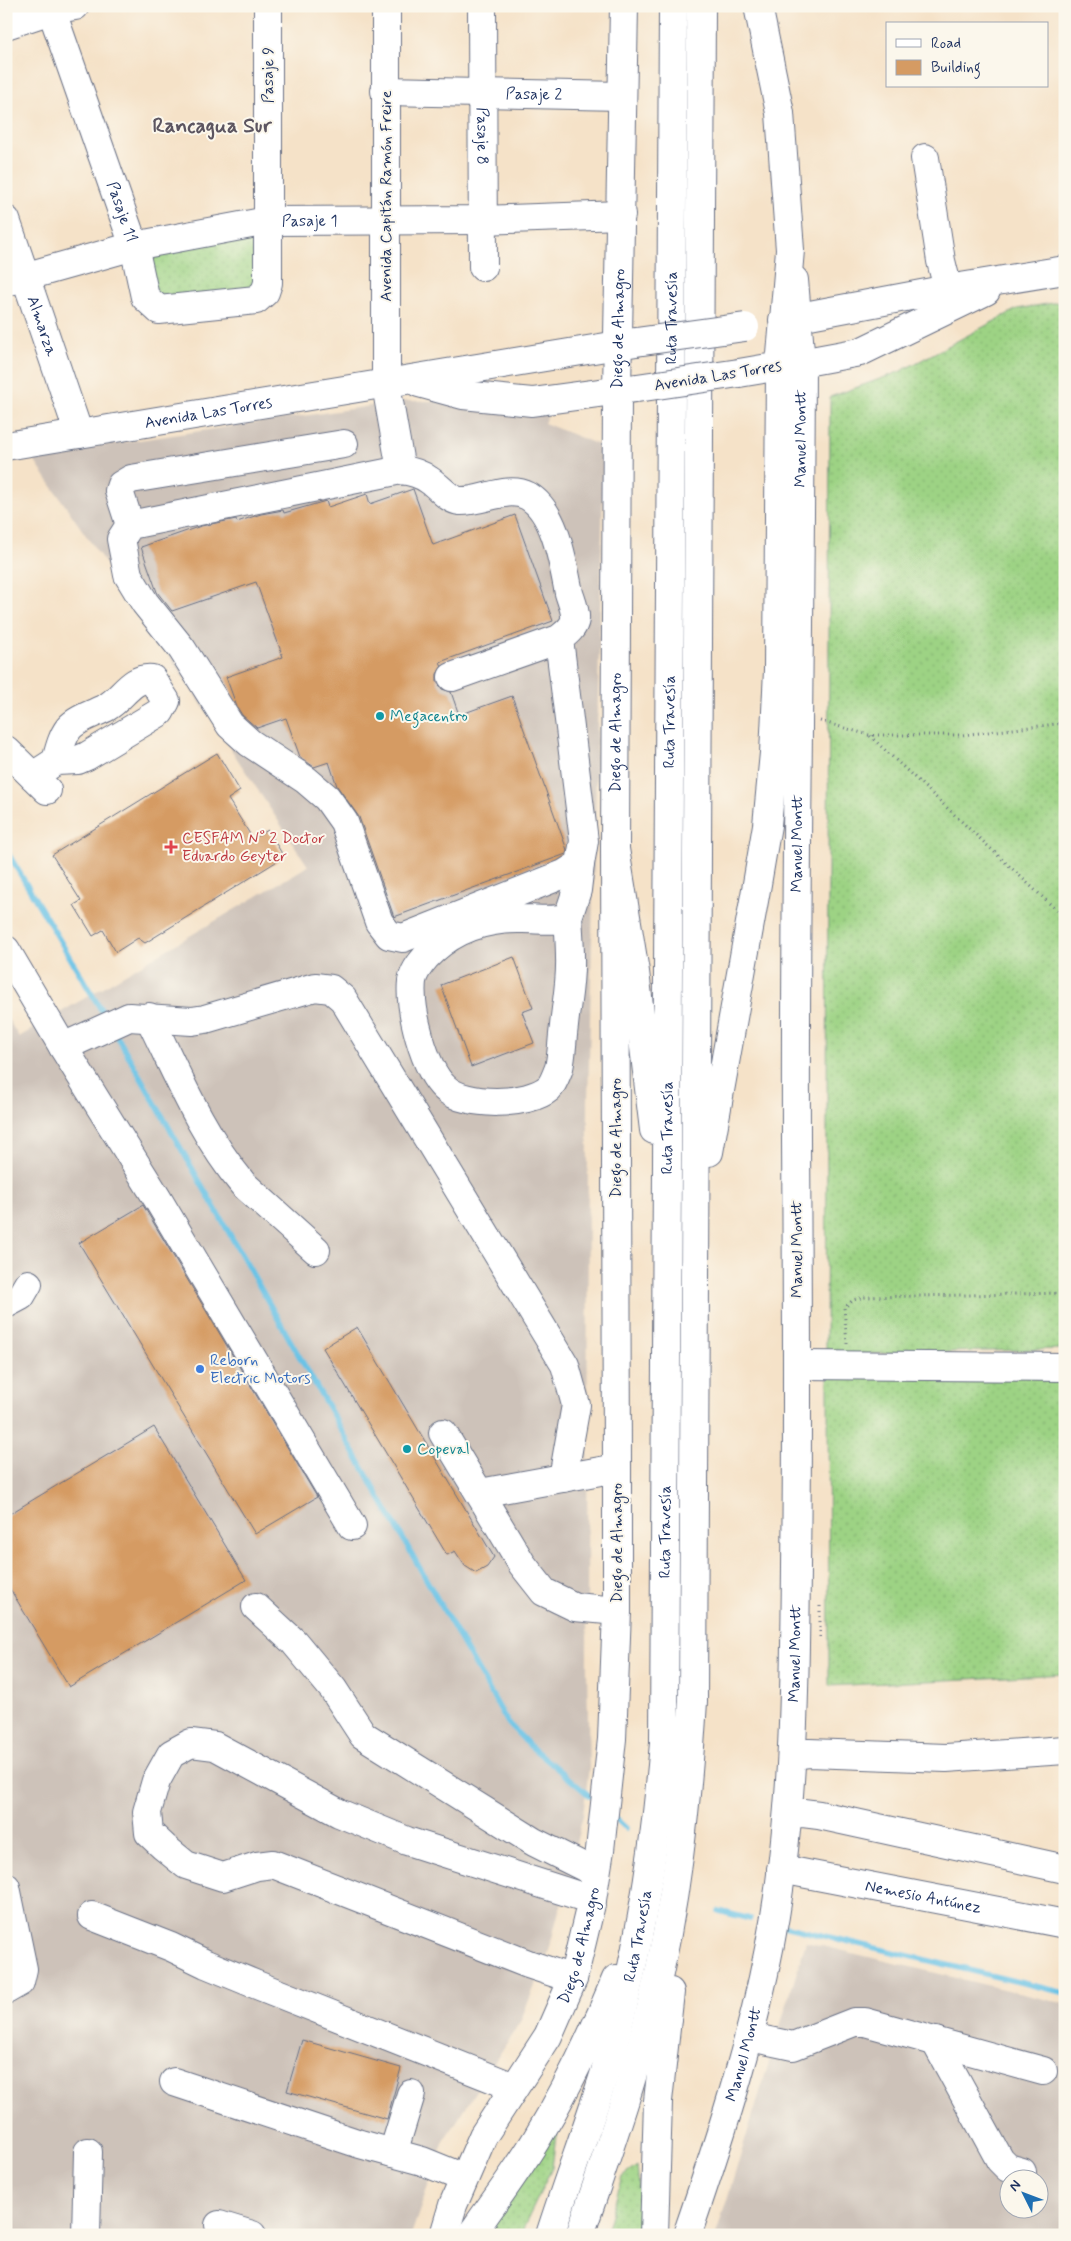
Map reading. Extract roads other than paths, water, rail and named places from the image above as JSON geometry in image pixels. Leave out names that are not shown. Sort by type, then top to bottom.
[{"type":"main road","name":"Pasaje 9","points":[[264,292],[268,283],[268,6]]},
{"type":"main road","name":"Avenida Capitán Ramón Freire","points":[[386,6],[385,219],[398,383],[400,470]]},
{"type":"main road","name":"Pasaje 8","points":[[482,6],[484,267]]},
{"type":"main road","name":"Diego de Almagro","points":[[444,2235],[464,2178],[483,2136],[548,2036],[573,1979],[592,1900],[612,1738],[617,1610],[615,849],[628,344],[621,215],[624,6]]},
{"type":"main road","name":"Ruta Travesía","points":[[550,2235],[609,2059],[635,1954],[645,1903],[664,1743],[674,6]]},
{"type":"main road","name":"Ruta Travesía","points":[[580,2235],[624,2106],[657,1981],[673,1903],[684,1820],[693,1701],[701,6]]},
{"type":"main road","name":"Manuel Montt","points":[[687,2235],[722,2131],[750,2037],[767,1961],[788,1814],[795,1676],[798,1365],[796,1144],[798,713],[790,365],[790,250],[780,114],[758,6]]},
{"type":"main road","points":[[6,25],[59,8]]},
{"type":"main road","name":"Pasaje 11","points":[[59,8],[134,246],[146,297],[159,310],[256,300],[264,292]]},
{"type":"main road","name":"Pasaje 2","points":[[386,92],[622,96]]},
{"type":"main road","points":[[926,158],[941,261],[948,289]]},
{"type":"main road","name":"Pasaje 1","points":[[16,279],[134,246],[267,221],[483,220],[621,215]]},
{"type":"main road","name":"Almarza","points":[[6,220],[16,279],[79,434]]},
{"type":"main road","name":"Avenida Las Torres","points":[[6,446],[628,344],[745,327],[948,289],[1065,270]]},
{"type":"main road","name":"Avenida Las Torres","points":[[398,383],[463,395],[532,402],[627,390],[790,365],[860,352],[1012,279]]},
{"type":"main road","points":[[695,1237],[727,1045],[767,825],[774,754],[790,365]]},
{"type":"main road","points":[[130,525],[119,491],[121,485],[131,479],[344,444]]},
{"type":"main road","points":[[452,677],[558,639],[569,631],[575,619],[560,547],[548,519],[534,500],[518,492],[469,501],[458,501],[428,479],[414,472],[400,470],[130,525],[121,539],[128,575],[145,603],[182,649],[230,725],[250,743],[306,780],[327,798],[344,822],[379,922],[389,935],[403,938],[564,874],[580,864]]},
{"type":"main road","points":[[558,639],[584,841],[577,890],[568,917],[570,960],[559,1068],[550,1088],[526,1099],[498,1102],[471,1099],[446,1089],[432,1072],[422,1046],[413,1002],[412,980],[419,965],[432,950],[470,927],[492,920],[558,921],[568,917]]},
{"type":"main road","points":[[6,750],[40,783],[56,761]]},
{"type":"main road","points":[[615,849],[635,972],[668,1242]]},
{"type":"main road","points":[[6,950],[63,1047],[157,1198],[352,1526]]},
{"type":"main road","points":[[63,1047],[129,1017],[192,1021],[205,1019],[316,987],[331,989],[343,999],[566,1366],[576,1405],[563,1478]]},
{"type":"main road","points":[[149,1017],[193,1108],[234,1173],[243,1184],[316,1250]]},
{"type":"main road","points":[[6,1304],[21,1296],[28,1284]]},
{"type":"main road","points":[[798,1365],[848,1367],[1065,1367]]},
{"type":"main road","points":[[443,1433],[522,1564],[544,1592],[576,1607],[617,1610]]},
{"type":"main road","points":[[480,1493],[617,1468]]},
{"type":"main road","points":[[256,1607],[294,1642],[333,1689],[363,1735],[534,1842],[596,1873]]},
{"type":"main road","points":[[573,1979],[528,1964],[273,1864],[257,1866],[223,1877],[186,1865],[164,1848],[149,1833],[147,1812],[156,1781],[171,1754],[191,1742],[215,1746],[339,1813],[407,1841],[592,1900]]},
{"type":"main road","points":[[792,1755],[809,1753],[946,1758],[1065,1750]]},
{"type":"main road","points":[[788,1814],[819,1815],[1065,1869]]},
{"type":"main road","name":"Nemesio Antúnez","points":[[781,1869],[1065,1924]]},
{"type":"main road","points":[[6,1887],[23,1969],[20,1982],[6,1990]]},
{"type":"main road","points":[[471,2235],[535,2142],[556,2107],[611,1990],[645,1903]]},
{"type":"main road","points":[[654,2235],[658,2100],[674,1949],[673,1903]]},
{"type":"main road","points":[[92,1916],[171,1947],[257,1985],[514,2088]]},
{"type":"main road","points":[[750,2037],[793,2046],[854,2022],[865,2022],[1043,2071]]},
{"type":"main road","points":[[935,2041],[1000,2160],[1008,2168]]},
{"type":"main road","points":[[174,2082],[422,2161],[464,2178]]},
{"type":"main road","points":[[393,2153],[411,2094]]},
{"type":"main road","points":[[86,2235],[88,2152]]},
{"type":"main road","points":[[219,2225],[252,2235]]},
{"type":"waterway","points":[[6,850],[106,1018]]},
{"type":"waterway","points":[[117,1036],[508,1723],[530,1746],[590,1796]]},
{"type":"waterway","points":[[616,1819],[626,1828]]},
{"type":"waterway","points":[[719,1911],[750,1919]]},
{"type":"waterway","points":[[783,1926],[1065,1993]]},
{"type":"place","name":"Megacentro","points":[[380,716]]},
{"type":"place","name":"CESFAM N° 2 Doctor Eduardo Geyter","points":[[171,847]]},
{"type":"place","name":"Reborn Electric Motors","points":[[200,1369]]},
{"type":"place","name":"Copeval","points":[[407,1449]]},
{"type":"district","name":"Rancagua Sur","points":[[212,126]]}]
